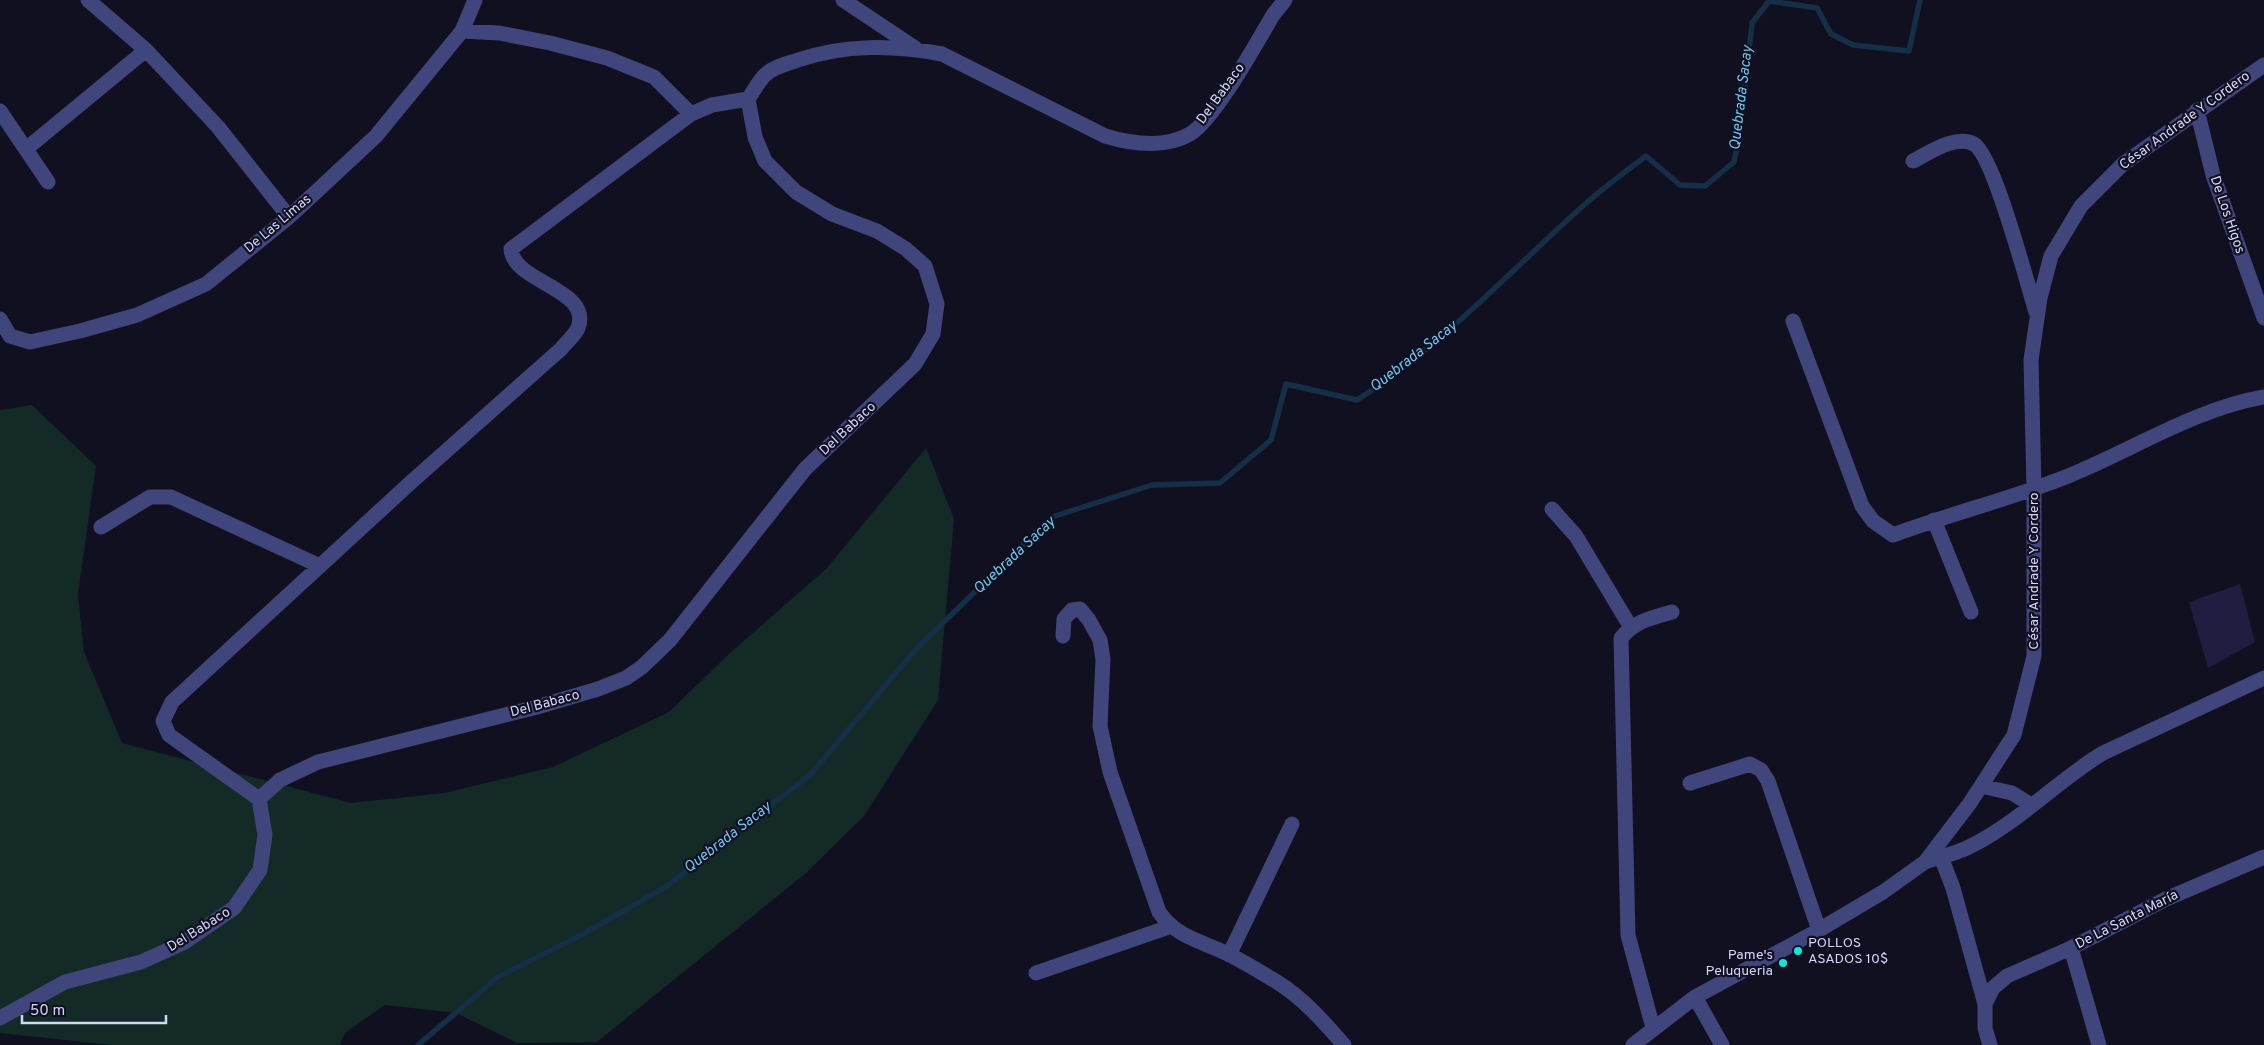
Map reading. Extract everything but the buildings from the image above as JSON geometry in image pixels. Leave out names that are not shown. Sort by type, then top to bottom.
[{"type":"street","points":[[88,0],[146,50],[218,127],[289,217]]},
{"type":"street","name":"De Las Limas","points":[[0,319],[10,336],[30,342],[80,331],[137,315],[206,284],[289,217],[376,136],[462,31],[475,0]]},
{"type":"street","points":[[843,0],[916,49]]},
{"type":"street","name":"Del Babaco","points":[[0,1018],[65,982],[141,962],[182,943],[234,908],[260,870],[265,836],[259,799],[280,780],[318,762],[537,707],[598,689],[626,678],[642,667],[670,640],[805,468],[915,364],[933,334],[937,304],[925,266],[906,249],[877,231],[832,214],[796,192],[765,161],[755,137],[748,99],[765,75],[777,67],[818,54],[867,46],[916,49],[942,54],[1105,136],[1126,143],[1150,145],[1190,134],[1207,118],[1273,15],[1286,0]]},
{"type":"street","points":[[462,31],[499,33],[608,58],[654,77],[691,114]]},
{"type":"street","points":[[26,149],[146,50]]},
{"type":"street","name":"César Andrade Y Cordero","points":[[1633,1045],[1695,997],[1819,930],[1883,892],[1925,862],[1981,786],[2014,735],[2034,656],[2034,488],[2031,360],[2037,315],[2051,256],[2081,206],[2123,164],[2197,110],[2264,65]]},
{"type":"street","points":[[259,799],[169,735],[163,721],[172,702],[561,349],[578,328],[578,315],[571,299],[537,278],[515,261],[511,249],[691,114],[712,105],[748,99]]},
{"type":"street","name":"De Los Higos","points":[[2197,110],[2213,176],[2261,297],[2264,318]]},
{"type":"street","points":[[0,111],[48,182]]},
{"type":"street","points":[[1914,161],[1946,145],[1964,141],[1974,144],[1982,153],[1993,175],[2037,315]]},
{"type":"street","points":[[1793,321],[1862,506],[1873,522],[1893,535],[2063,478],[2144,442],[2198,415],[2242,400],[2264,397]]},
{"type":"street","points":[[101,527],[150,497],[171,498],[320,566]]},
{"type":"street","points":[[1552,509],[1576,536],[1630,626]]},
{"type":"street","points":[[1934,520],[1971,612]]},
{"type":"street","points":[[1063,636],[1064,619],[1072,610],[1080,608],[1100,640],[1103,659],[1100,726],[1110,772],[1159,912],[1170,927],[1186,937],[1229,955],[1279,983],[1300,999],[1344,1045]]},
{"type":"street","points":[[1653,1028],[1628,935],[1621,638],[1630,626],[1641,620],[1672,612]]},
{"type":"street","points":[[1925,862],[1967,848],[1989,836],[2081,766],[2104,753],[2264,678]]},
{"type":"street","points":[[1690,783],[1750,764],[1761,770],[1768,782],[1819,930]]},
{"type":"street","points":[[1981,786],[2012,793],[2031,805]]},
{"type":"street","points":[[1229,955],[1292,824]]},
{"type":"street","points":[[1942,857],[1953,888],[1985,1004],[1985,1028],[1990,1045]]},
{"type":"street","name":"De La Santa María","points":[[1985,1004],[1993,988],[2007,976],[2071,948],[2166,899],[2264,857]]},
{"type":"street","points":[[1036,974],[1170,927]]},
{"type":"street","points":[[2071,948],[2099,1045]]},
{"type":"street","points":[[1695,997],[1722,1045]]},
{"type":"green space","points":[[32,405],[96,466],[78,594],[84,652],[122,743],[351,803],[444,793],[553,767],[669,712],[730,653],[826,569],[926,448],[954,519],[938,700],[864,816],[806,873],[597,1042],[517,1043],[456,1013],[385,1005],[345,1033],[340,1045],[112,1045],[0,1033],[0,410]]},
{"type":"waterway","name":"Quebrada Sacay","points":[[418,1045],[498,977],[585,933],[667,886],[811,774],[917,648],[1052,517],[1152,485],[1220,483],[1271,440],[1286,384],[1357,400],[1418,356],[1584,205],[1646,156],[1680,185],[1705,186],[1734,162],[1741,125],[1752,23],[1769,1],[1817,8],[1831,34],[1853,45],[1909,51],[1920,0]]},
{"type":"place","name":"POLLOS ASADOS 10$","points":[[1798,951]]},
{"type":"place","name":"Pame's Peluqueria","points":[[1783,963]]}]
